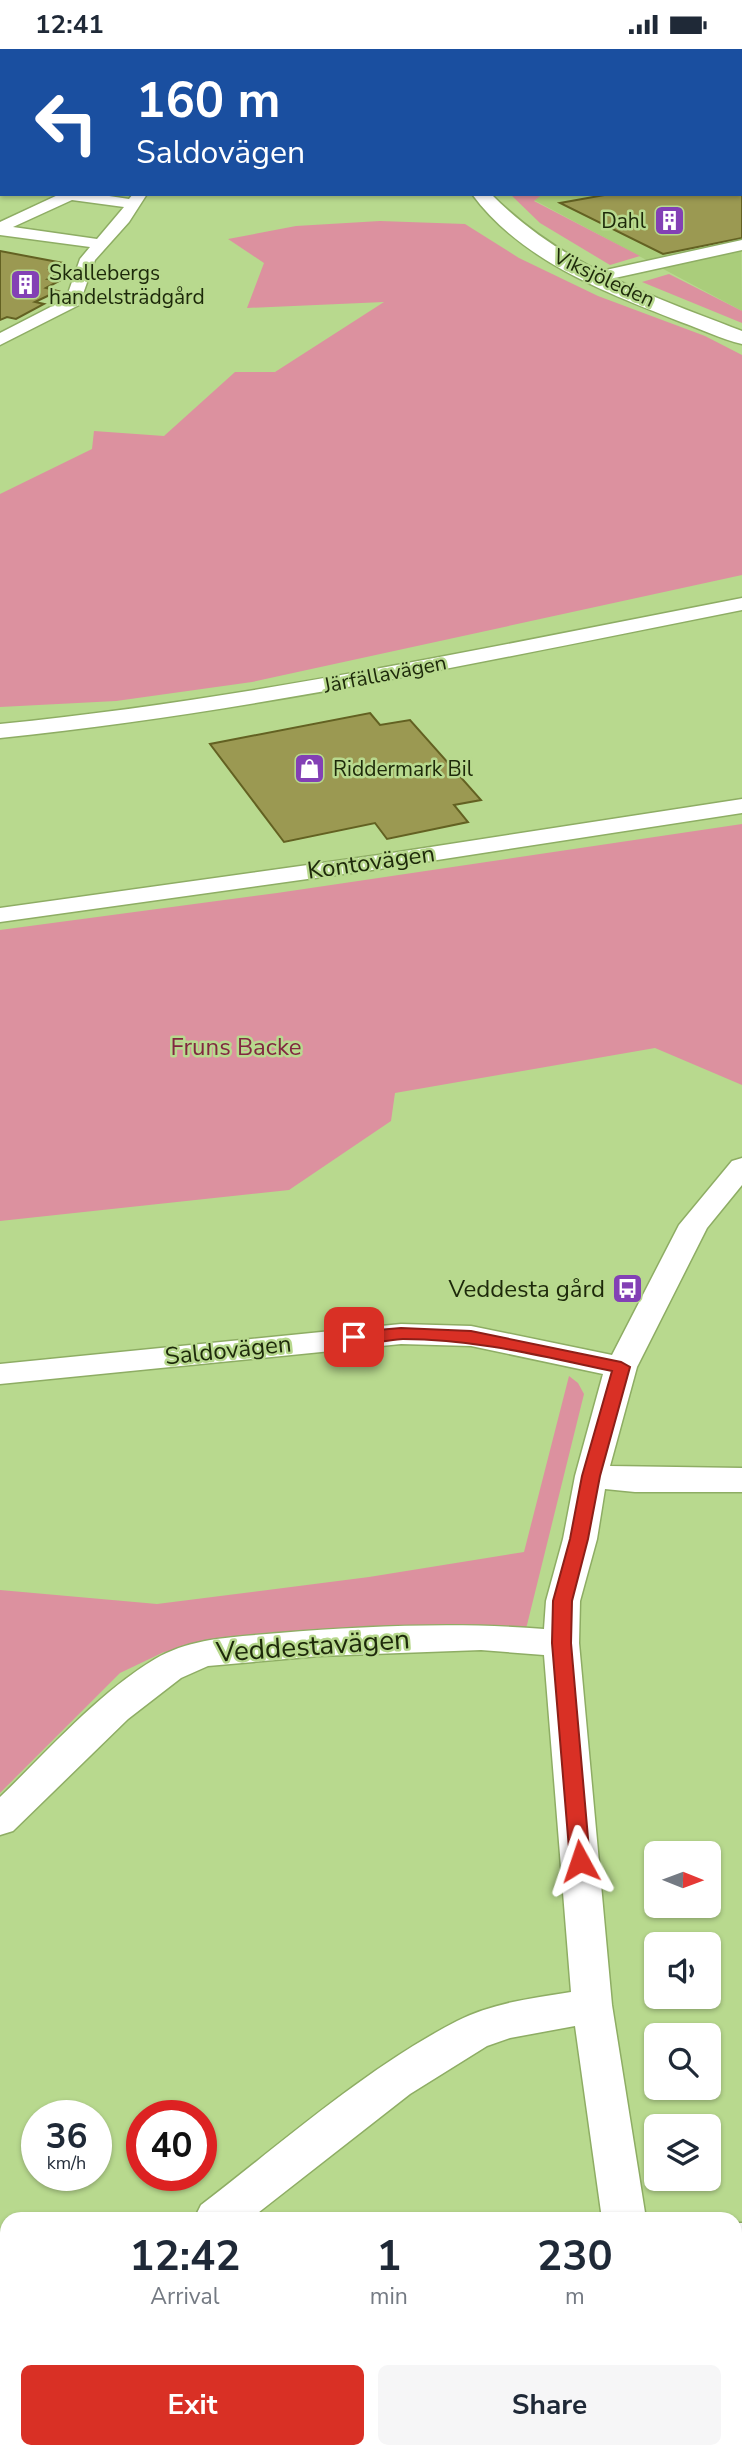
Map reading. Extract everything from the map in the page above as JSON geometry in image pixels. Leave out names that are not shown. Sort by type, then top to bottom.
[{"type":"main road","name":"Viksjöleden","points":[[483,196],[522,235],[593,278],[742,338]]},
{"type":"street","points":[[0,229],[68,196]]},
{"type":"street","points":[[0,340],[73,302],[88,259],[124,219],[136,199],[86,196]]},
{"type":"street","points":[[0,229],[99,244]]},
{"type":"street","points":[[593,278],[742,246]]},
{"type":"street","points":[[0,321],[27,326]]},
{"type":"street","name":"Järfällavägen","points":[[0,731],[87,724],[250,700],[742,602]]},
{"type":"street","name":"Järfällavägen","points":[[0,745],[87,724]]},
{"type":"street","name":"Kontovägen","points":[[0,915],[393,860],[742,806]]},
{"type":"street","points":[[623,2212],[592,2005],[561,1643],[562,1601],[579,1539],[591,1476],[621,1367],[694,1225],[742,1167]]},
{"type":"street","name":"Saldovägen","points":[[0,1374],[401,1334],[471,1336],[621,1367]]},
{"type":"street","points":[[591,1476],[635,1480],[742,1480]]},
{"type":"street","name":"Veddestavägen","points":[[0,1820],[115,1709],[168,1668],[204,1653],[319,1643],[481,1637],[561,1643]]},
{"type":"street","points":[[225,2212],[395,2081],[473,2033],[510,2020],[592,2005]]},
{"type":"shaded area","points":[[540,196],[741,196],[742,311],[534,200]]},
{"type":"green space","points":[[512,196],[540,196],[534,201],[640,256],[610,265],[540,223]]},
{"type":"green space","points":[[380,221],[465,224],[519,258],[598,296],[705,336],[742,355],[742,575],[252,682],[116,701],[0,707],[0,494],[92,449],[94,431],[164,436],[235,372],[275,372],[384,302],[247,308],[264,263],[228,239],[296,226]]},
{"type":"green space","points":[[669,274],[742,311],[742,323],[642,282]]},
{"type":"green space","name":"Fruns Backe","points":[[742,824],[742,1085],[655,1048],[395,1093],[391,1121],[289,1190],[0,1221],[0,930],[277,893]]},
{"type":"green space","points":[[569,1376],[578,1383],[584,1394],[526,1629],[339,1629],[164,1652],[120,1673],[0,1793],[0,1590],[157,1604],[369,1577],[524,1552]]},
{"type":"building","name":"Dahl","points":[[599,196],[742,196],[742,238],[663,254],[560,203]]},
{"type":"building","name":"Skallebergs handelsträdgård","points":[[0,251],[63,263],[50,269],[62,272],[48,279],[59,281],[46,288],[58,291],[35,302],[44,304],[16,319],[7,317],[0,320]]},
{"type":"building","name":"Riddermark Bil","points":[[370,713],[380,725],[410,720],[481,800],[454,805],[468,822],[387,839],[375,823],[284,842],[210,744]]},
{"type":"place","name":"Dahl","points":[[669,221]]},
{"type":"place","name":"Skallebergs handelsträdgård","points":[[26,285]]},
{"type":"place","name":"Riddermark Bil","points":[[310,769]]},
{"type":"place","name":"Veddesta gård","points":[[628,1289]]},
{"type":"route","points":[[354,1337],[401,1334],[471,1336],[621,1367],[591,1476],[579,1539],[562,1601],[561,1643],[580,1861]]}]
